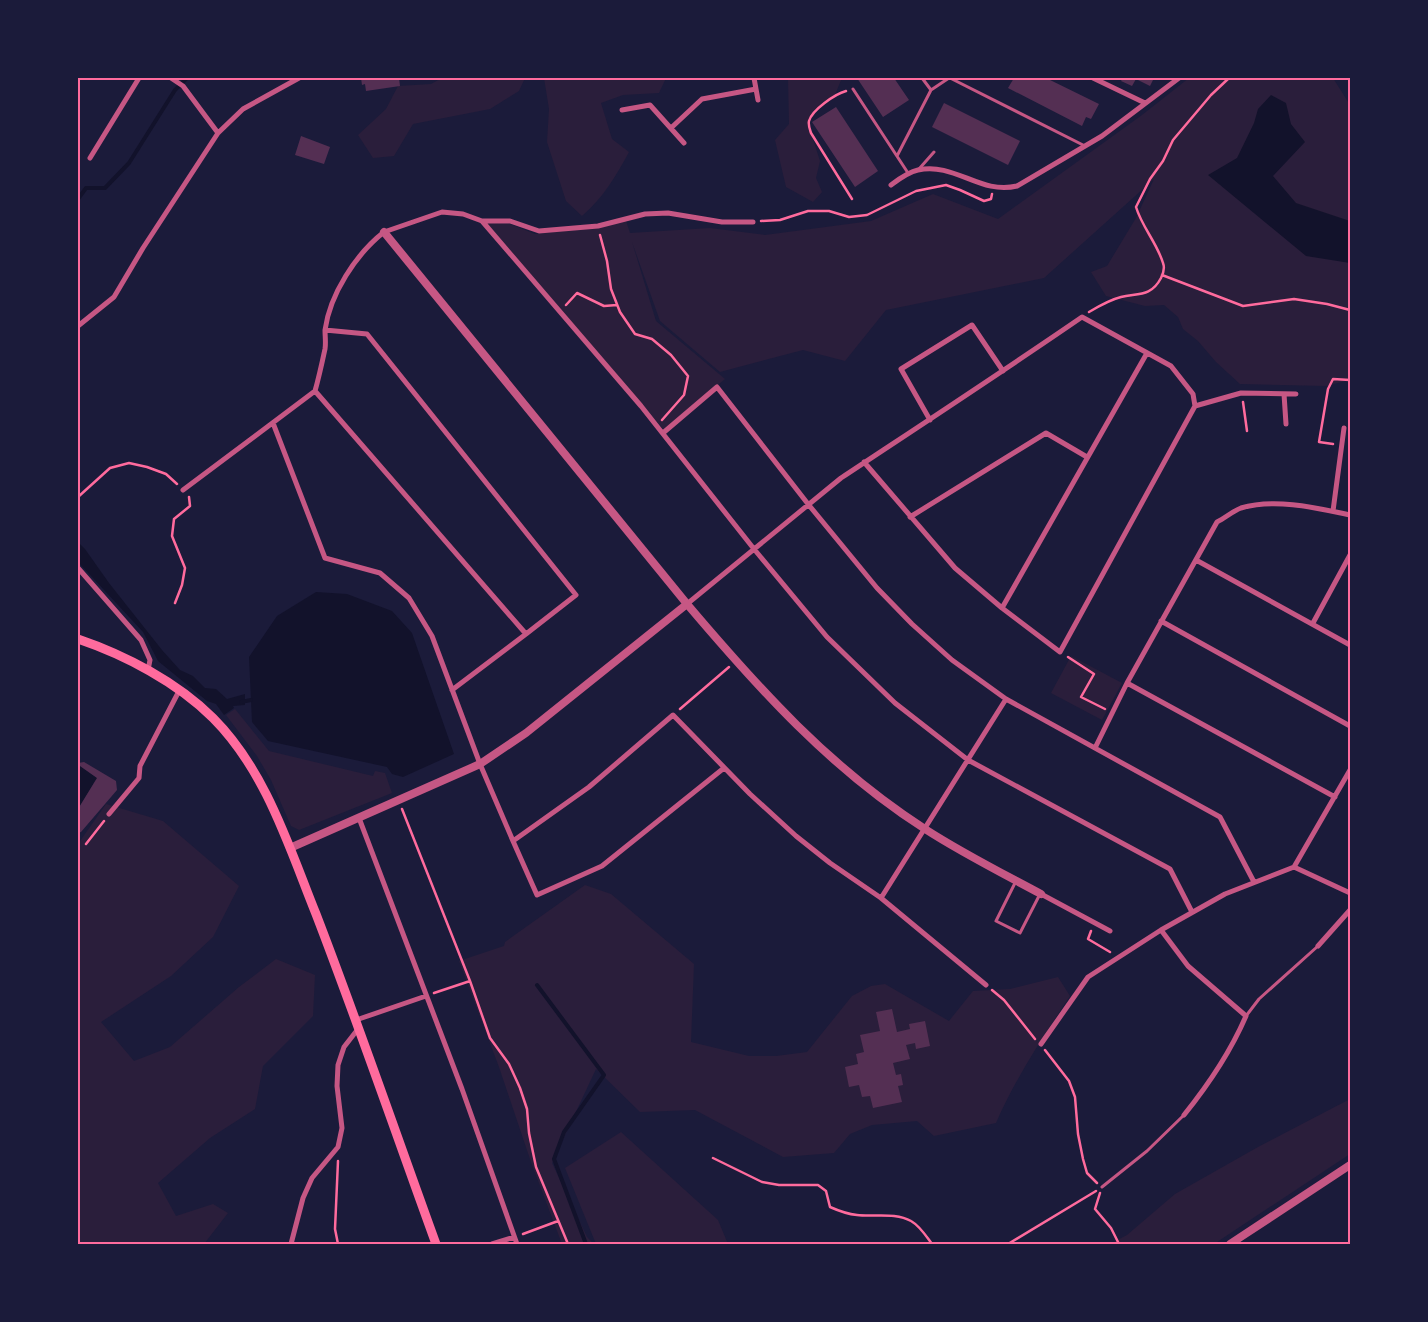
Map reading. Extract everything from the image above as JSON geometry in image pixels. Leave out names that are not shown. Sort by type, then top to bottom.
[{"type":"main road","points":[[78,639],[109,650],[148,670],[180,692],[213,718],[243,755],[268,799],[290,848],[357,1025],[436,1244]]},
{"type":"street","points":[[90,158],[139,78]]},
{"type":"street","points":[[78,326],[114,297],[142,248],[218,133],[243,108],[299,78]]},
{"type":"street","points":[[754,78],[758,100]]},
{"type":"street","points":[[1094,78],[1145,103]]},
{"type":"street","points":[[891,185],[918,170],[934,168],[950,171],[994,188],[1006,188],[1026,182],[1102,136],[1178,78]]},
{"type":"street","points":[[173,79],[183,86],[218,133]]},
{"type":"street","points":[[671,128],[702,99],[756,89]]},
{"type":"street","points":[[622,110],[650,105],[684,143]]},
{"type":"street","points":[[183,490],[315,391],[325,348],[325,330],[330,311],[346,274],[360,254],[384,232],[442,212],[463,214],[482,221],[510,220],[539,232],[598,226],[645,214],[668,213],[722,222],[753,222]]},
{"type":"street","points":[[482,221],[663,433],[754,549],[827,637],[895,703],[968,760],[1170,869],[1192,912]]},
{"type":"street","points":[[384,232],[736,662],[820,748],[862,783],[925,829],[1110,931]]},
{"type":"street","points":[[290,848],[480,764],[526,734],[841,478],[864,462],[930,420],[1082,317],[1171,366],[1193,394],[1195,406],[1060,652],[1002,608],[956,568],[864,462]]},
{"type":"street","points":[[930,420],[902,369],[972,325],[1003,371]]},
{"type":"street","points":[[325,330],[367,334],[576,595],[452,690]]},
{"type":"street","points":[[1002,608],[1148,353]]},
{"type":"street","points":[[663,433],[717,387],[808,504],[877,588],[912,624],[952,660],[1006,699],[1220,818],[1254,882]]},
{"type":"street","points":[[315,391],[526,634]]},
{"type":"street","points":[[1195,406],[1241,393],[1296,394]]},
{"type":"street","points":[[1284,394],[1286,424]]},
{"type":"street","points":[[273,423],[325,558],[380,573],[409,598],[432,636],[480,764],[536,895],[602,866],[724,768]]},
{"type":"street","points":[[1333,512],[1344,428]]},
{"type":"street","points":[[910,517],[1046,433],[1087,457]]},
{"type":"street","points":[[1095,748],[1127,682],[1217,522],[1241,508],[1274,504],[1319,508],[1350,515]]},
{"type":"street","points":[[1313,624],[1350,555]]},
{"type":"street","points":[[1196,560],[1350,645]]},
{"type":"street","points":[[78,568],[141,640],[150,660],[148,670]]},
{"type":"street","points":[[1161,621],[1350,726]]},
{"type":"street","points":[[1127,682],[1335,797]]},
{"type":"street","points":[[109,814],[139,778],[140,766],[180,692]]},
{"type":"street","points":[[881,898],[1006,699]]},
{"type":"street","points":[[513,841],[589,787],[673,715],[750,794],[796,836],[830,863],[881,898],[986,985]]},
{"type":"street","points":[[1040,1044],[1088,977],[1161,930],[1225,894],[1294,867],[1350,770]]},
{"type":"street","points":[[359,818],[462,1089],[517,1244]]},
{"type":"street","points":[[1294,867],[1350,893]]},
{"type":"street","points":[[1318,946],[1350,910]]},
{"type":"street","points":[[1161,930],[1188,966],[1246,1016],[1238,1036],[1218,1071],[1184,1115]]},
{"type":"street","points":[[291,1244],[303,1198],[312,1178],[338,1147],[342,1128],[337,1086],[338,1065],[344,1047],[357,1025],[426,996]]},
{"type":"street","points":[[1230,1244],[1350,1165]]},
{"type":"street","points":[[492,1244],[514,1237]]},
{"type":"lane","points":[[922,78],[930,90]]},
{"type":"lane","points":[[897,157],[930,90],[950,78],[1085,147]]},
{"type":"lane","points":[[853,89],[908,174]]},
{"type":"lane","points":[[918,170],[934,152]]},
{"type":"lane","points":[[1016,880],[996,921],[1020,933],[1041,894]]},
{"type":"lane","points":[[1246,1016],[1259,999],[1318,946]]},
{"type":"lane","points":[[1102,1187],[1147,1151],[1184,1115]]},
{"type":"path","points":[[1082,317],[1105,303],[1120,297],[1147,293],[1156,286],[1162,276],[1164,265],[1140,220],[1136,207],[1150,179],[1163,162],[1173,140],[1211,95],[1229,78]]},
{"type":"path","points":[[852,199],[811,133],[809,122],[814,113],[823,105],[839,93],[853,89]]},
{"type":"path","points":[[753,222],[780,220],[808,212],[829,211],[849,217],[867,214],[916,191],[946,185],[984,201],[990,199],[994,188]]},
{"type":"path","points":[[598,226],[607,261],[611,289],[620,312],[635,334],[652,339],[671,355],[688,376],[684,395],[657,426]]},
{"type":"path","points":[[1162,276],[1243,306],[1294,300],[1327,304],[1350,310]]},
{"type":"path","points":[[559,311],[577,293],[604,306],[617,305]]},
{"type":"path","points":[[1342,445],[1319,442],[1328,389],[1333,380],[1350,380]]},
{"type":"path","points":[[1241,393],[1247,431]]},
{"type":"path","points":[[78,497],[110,468],[129,463],[166,474],[183,490],[190,500],[190,506],[174,519],[172,536],[185,568],[182,585],[175,603]]},
{"type":"path","points":[[1060,652],[1094,674],[1082,697],[1112,713]]},
{"type":"path","points":[[673,715],[736,662]]},
{"type":"path","points":[[398,801],[470,981],[490,1038],[509,1064],[520,1088],[527,1109],[529,1133],[536,1167],[568,1244]]},
{"type":"path","points":[[86,844],[109,814]]},
{"type":"path","points":[[1088,939],[1118,957]]},
{"type":"path","points":[[426,996],[470,981]]},
{"type":"path","points":[[986,985],[1004,1000],[1069,1081],[1075,1097],[1078,1134],[1087,1173],[1102,1187]]},
{"type":"path","points":[[338,1147],[335,1229],[338,1244]]},
{"type":"path","points":[[713,1158],[762,1182],[779,1185],[818,1185],[826,1191],[830,1207],[842,1212],[856,1215],[901,1217],[912,1222],[932,1244]]},
{"type":"path","points":[[1008,1244],[1102,1187]]},
{"type":"path","points":[[1102,1187],[1095,1209],[1111,1228],[1119,1244]]},
{"type":"path","points":[[514,1237],[558,1221]]},
{"type":"shaded area","points":[[442,78],[525,78],[519,91],[490,109],[413,124],[394,156],[373,158],[358,135],[386,109],[398,86],[431,84]]},
{"type":"shaded area","points":[[544,78],[666,78],[659,93],[623,95],[601,103],[612,139],[629,152],[608,186],[582,216],[566,201],[547,142],[549,109]]},
{"type":"shaded area","points":[[788,78],[842,78],[834,97],[814,113],[809,122],[820,161],[816,178],[822,192],[813,202],[786,187],[775,140],[789,124]]},
{"type":"shaded area","points":[[1189,78],[1333,78],[1350,105],[1350,380],[1326,386],[1240,384],[1216,362],[1198,341],[1183,329],[1178,317],[1164,305],[1145,306],[1106,296],[1091,272],[1107,266],[1136,218],[1154,179],[1044,278],[886,310],[845,361],[803,350],[720,372],[660,321],[632,242],[656,321],[725,379],[664,430],[486,223],[510,224],[535,234],[595,228],[626,221],[630,233],[710,228],[765,235],[871,221],[933,194],[998,219],[1142,115]]},
{"type":"shaded area","points":[[1271,95],[1286,103],[1291,124],[1305,142],[1273,176],[1296,203],[1350,221],[1350,263],[1306,256],[1208,175],[1237,158],[1254,123],[1258,109]]},
{"type":"shaded area","points":[[78,542],[162,650],[180,670],[193,676],[205,688],[216,689],[227,699],[245,694],[245,705],[233,706],[234,708],[224,715],[216,704],[207,701],[158,661],[143,632],[78,562]]},
{"type":"shaded area","points":[[316,592],[347,594],[392,611],[412,633],[454,754],[403,777],[392,774],[387,767],[268,741],[252,722],[249,657],[277,616]]},
{"type":"shaded area","points":[[1071,656],[1122,683],[1102,720],[1051,693]]},
{"type":"shaded area","points":[[235,709],[269,751],[373,776],[375,771],[385,773],[392,793],[299,830],[291,826],[271,780],[257,756],[226,715]]},
{"type":"shaded area","points":[[80,766],[97,778],[78,809],[78,769]]},
{"type":"shaded area","points":[[106,804],[163,821],[239,886],[213,937],[171,976],[101,1022],[134,1061],[170,1047],[239,987],[276,959],[315,975],[313,1016],[263,1066],[255,1109],[210,1138],[158,1183],[176,1216],[213,1204],[228,1213],[204,1244],[78,1244],[78,844]]},
{"type":"shaded area","points":[[585,885],[611,894],[694,964],[691,1042],[749,1056],[776,1056],[807,1052],[852,996],[871,986],[885,984],[949,1021],[973,991],[1010,989],[1058,977],[1070,996],[1021,1073],[996,1123],[934,1136],[917,1121],[872,1125],[850,1134],[834,1153],[783,1157],[695,1110],[640,1112],[596,1069],[552,1163],[587,1237],[594,1244],[562,1244],[459,961],[504,946],[505,942]]},
{"type":"shaded area","points":[[1350,1099],[1350,1154],[1214,1244],[1110,1244],[1127,1235],[1175,1194],[1258,1147]]},
{"type":"shaded area","points":[[621,1132],[718,1220],[728,1244],[596,1244],[565,1168]]},
{"type":"building","points":[[361,78],[399,78],[400,86],[366,91],[365,84],[362,85]]},
{"type":"building","points":[[857,78],[894,78],[909,100],[883,117]]},
{"type":"building","points":[[1014,78],[1046,78],[1099,104],[1091,119],[1086,117],[1082,126],[1008,88]]},
{"type":"building","points":[[1123,78],[1154,78],[1150,86],[1136,79],[1132,86],[1121,81]]},
{"type":"building","points":[[944,103],[1020,141],[1008,165],[932,127]]},
{"type":"building","points":[[836,107],[878,171],[855,187],[812,122]]},
{"type":"building","points":[[301,136],[330,147],[324,164],[295,155]]},
{"type":"building","points":[[84,762],[116,781],[117,790],[81,832],[78,833],[78,809],[97,778],[80,766],[78,769],[78,763]]},
{"type":"building","points":[[892,1009],[897,1032],[910,1029],[909,1024],[925,1021],[930,1046],[916,1049],[915,1043],[906,1045],[910,1059],[893,1063],[896,1075],[901,1074],[903,1085],[898,1086],[902,1102],[873,1108],[870,1096],[862,1097],[859,1085],[849,1087],[845,1067],[858,1064],[856,1054],[864,1052],[860,1035],[880,1031],[876,1012]]},
{"type":"waterway","points":[[78,199],[86,188],[105,188],[129,163],[175,90],[187,78]]},
{"type":"waterway","points":[[241,702],[251,700]]},
{"type":"waterway","points":[[537,985],[604,1075],[564,1132],[554,1159],[586,1244]]}]
